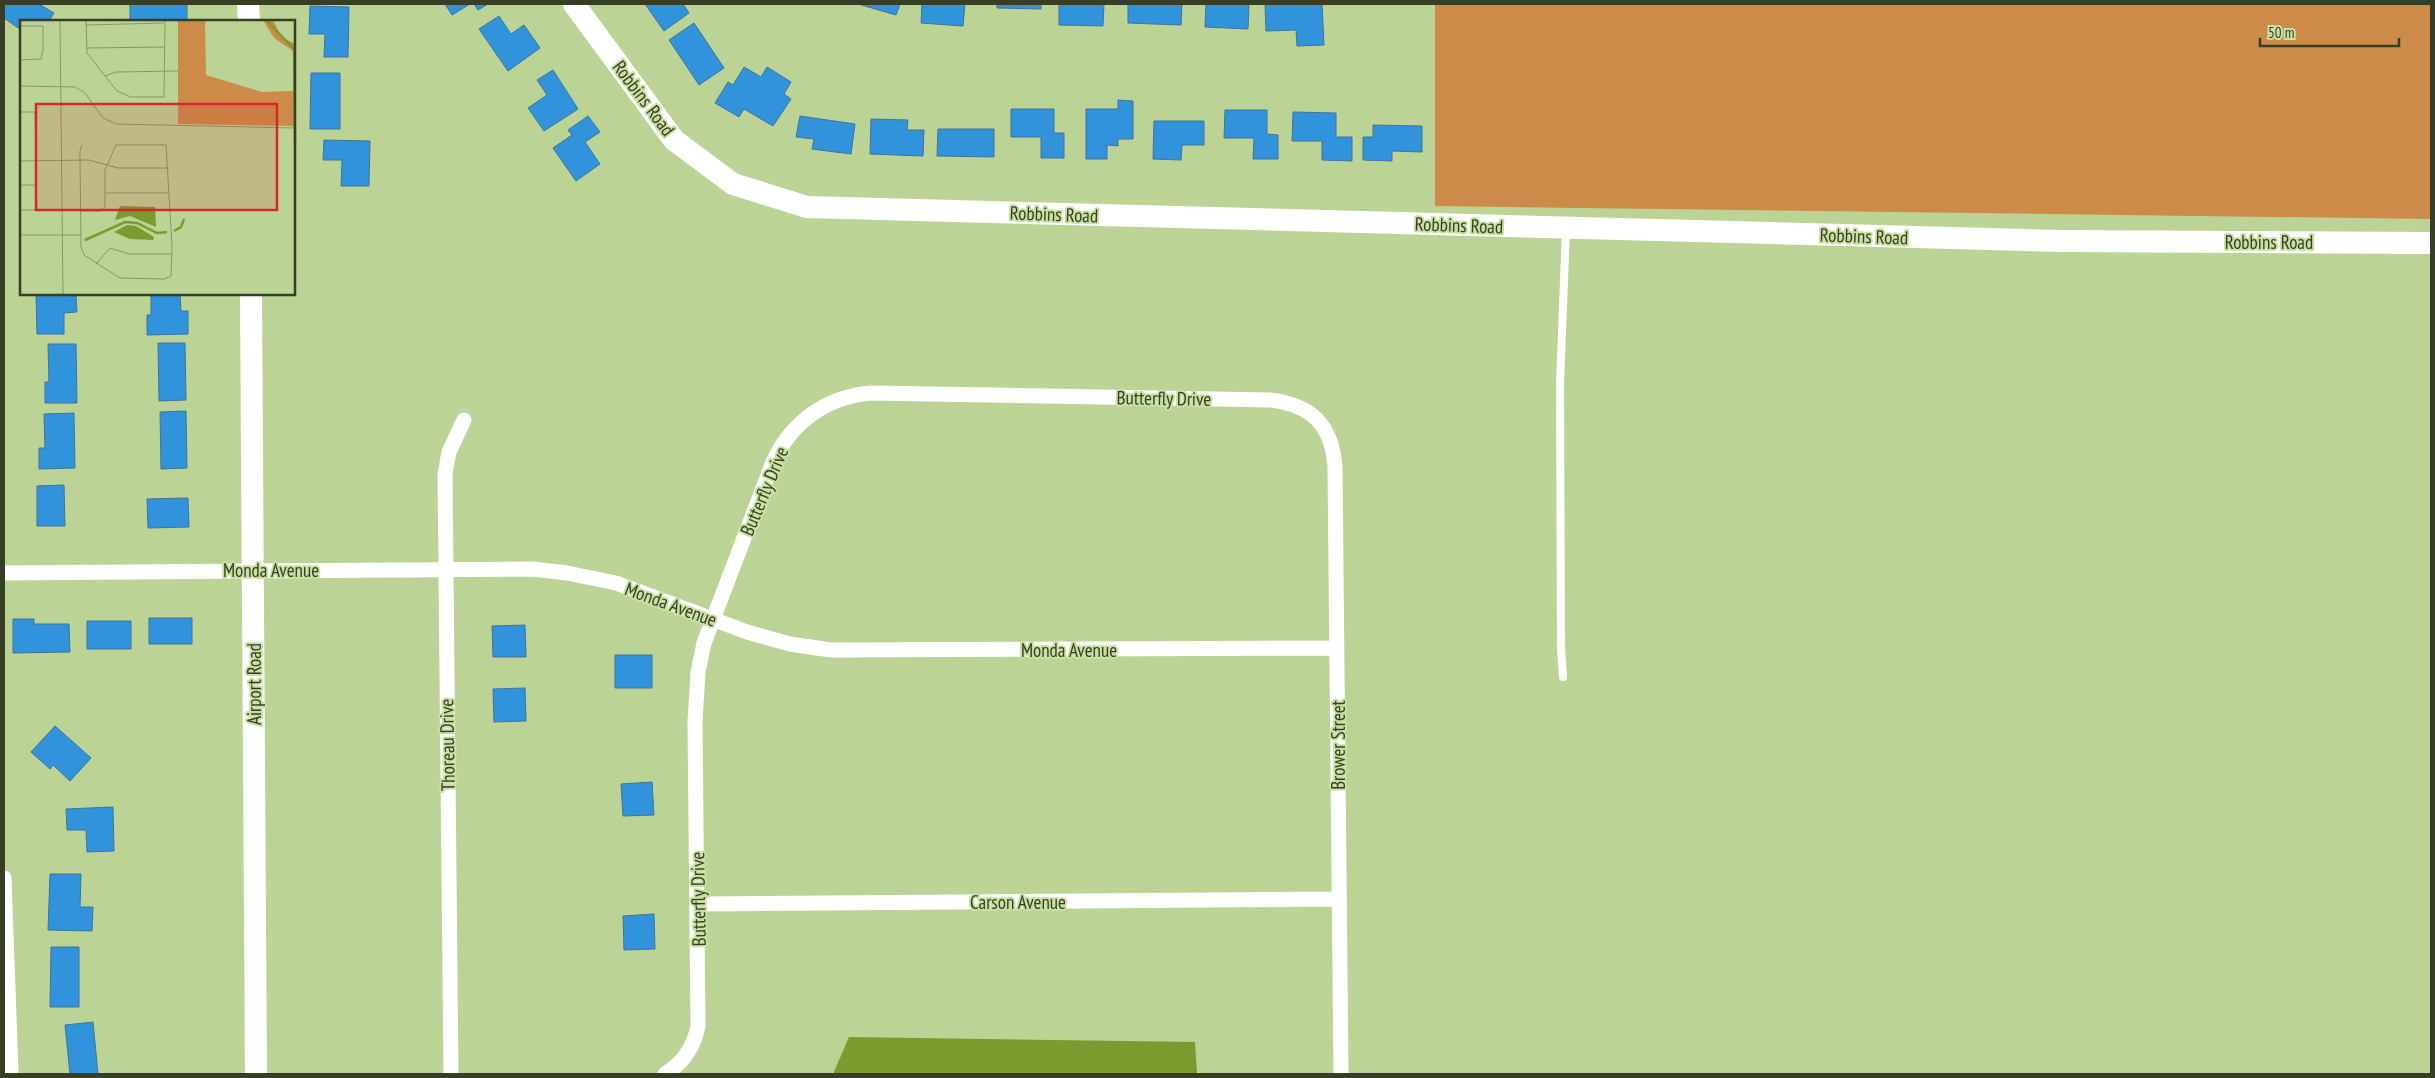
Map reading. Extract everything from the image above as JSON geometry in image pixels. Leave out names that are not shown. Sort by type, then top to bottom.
[{"type":"street","points":[[248,4],[249,20]]},
{"type":"street","name":"Robbins Road","points":[[574,4],[674,140],[733,184],[806,207],[2063,241],[2431,243]]},
{"type":"street","name":"Airport Road","points":[[251,295],[256,1074]]},
{"type":"street","name":"Butterfly Drive","points":[[665,1074],[685,1057],[692,1046],[696,1033],[699,1003],[696,701],[700,656],[773,462],[782,444],[805,419],[839,399],[872,393],[1270,400],[1297,406],[1318,420]]},
{"type":"street","name":"Thoreau Drive","points":[[451,1074],[445,570],[447,461],[456,435],[464,420]]},
{"type":"street","name":"Brower Street","points":[[1318,420],[1328,435],[1335,461],[1341,1074]]},
{"type":"street","name":"Monda Avenue","points":[[4,573],[532,569],[616,583],[712,620],[778,641],[844,651],[1337,648]]},
{"type":"street","points":[[4,878],[7,1071]]},
{"type":"street","name":"Carson Avenue","points":[[698,904],[1339,899]]},
{"type":"lane","points":[[1563,677],[1561,648],[1560,383],[1566,228]]},
{"type":"shaded area","points":[[1435,4],[2431,4],[2431,219],[1435,206]]},
{"type":"shaded area","points":[[849,1037],[1195,1042],[1197,1074],[833,1074]]},
{"type":"building","points":[[4,4],[39,4],[54,13],[50,20],[20,20],[20,29],[4,18]]},
{"type":"building","points":[[130,4],[187,4],[187,20],[130,20]]},
{"type":"building","points":[[445,4],[470,4],[452,15]]},
{"type":"building","points":[[474,4],[488,4],[478,10]]},
{"type":"building","points":[[645,4],[683,4],[689,13],[664,31]]},
{"type":"building","points":[[858,4],[900,4],[896,15]]},
{"type":"building","points":[[922,4],[965,4],[963,26],[921,23]]},
{"type":"building","points":[[997,4],[1041,4],[1041,9],[997,8]]},
{"type":"building","points":[[1059,4],[1104,4],[1103,26],[1059,25]]},
{"type":"building","points":[[1128,4],[1182,4],[1181,25],[1128,23]]},
{"type":"building","points":[[1206,4],[1249,4],[1248,29],[1205,27]]},
{"type":"building","points":[[1265,4],[1322,4],[1324,45],[1297,46],[1296,30],[1266,31]]},
{"type":"building","points":[[310,6],[349,7],[348,57],[324,57],[325,34],[309,34]]},
{"type":"building","points":[[499,16],[511,34],[524,25],[540,48],[508,71],[479,29]]},
{"type":"building","points":[[694,23],[724,68],[699,85],[669,40]]},
{"type":"building","points":[[744,67],[761,77],[767,67],[791,82],[784,94],[791,99],[773,126],[744,109],[739,117],[715,103],[728,82],[733,85]]},
{"type":"building","points":[[553,70],[578,109],[544,131],[528,108],[547,95],[537,80]]},
{"type":"building","points":[[311,73],[340,73],[340,129],[310,129]]},
{"type":"building","points":[[1118,100],[1133,101],[1133,139],[1118,139],[1118,146],[1107,145],[1107,159],[1086,159],[1086,109],[1118,109]]},
{"type":"building","points":[[1011,109],[1054,109],[1054,133],[1064,133],[1064,158],[1041,158],[1041,137],[1011,137]]},
{"type":"building","points":[[1225,110],[1267,110],[1267,134],[1278,135],[1278,159],[1253,159],[1254,138],[1224,138]]},
{"type":"building","points":[[1293,112],[1336,113],[1336,137],[1352,137],[1352,161],[1322,160],[1322,141],[1292,141]]},
{"type":"building","points":[[588,116],[600,132],[585,142],[600,164],[576,181],[553,148],[572,135],[568,130]]},
{"type":"building","points":[[800,116],[855,124],[851,154],[812,149],[814,139],[796,137]]},
{"type":"building","points":[[871,119],[908,120],[907,130],[924,130],[923,156],[870,154]]},
{"type":"building","points":[[1154,121],[1204,121],[1204,145],[1182,145],[1181,160],[1153,159]]},
{"type":"building","points":[[1373,125],[1422,126],[1422,152],[1392,151],[1392,161],[1363,160],[1363,137],[1373,137]]},
{"type":"building","points":[[938,129],[994,129],[994,157],[937,156]]},
{"type":"building","points":[[324,140],[370,141],[369,186],[341,186],[342,160],[323,160]]},
{"type":"building","points":[[36,295],[76,296],[77,312],[64,313],[64,334],[37,334]]},
{"type":"building","points":[[151,295],[180,295],[181,311],[188,311],[188,334],[147,335],[147,315],[151,315]]},
{"type":"building","points":[[158,343],[185,343],[186,400],[159,401]]},
{"type":"building","points":[[48,344],[76,344],[77,403],[45,403],[45,382],[49,382]]},
{"type":"building","points":[[186,411],[187,468],[161,469],[160,412]]},
{"type":"building","points":[[74,413],[75,468],[39,469],[39,448],[45,448],[44,414]]},
{"type":"building","points":[[64,485],[65,526],[37,526],[37,486]]},
{"type":"building","points":[[188,498],[189,527],[148,528],[147,499]]},
{"type":"building","points":[[149,618],[192,618],[192,644],[149,644]]},
{"type":"building","points":[[13,619],[34,619],[34,624],[69,624],[70,652],[13,653]]},
{"type":"building","points":[[87,621],[131,621],[131,649],[87,649]]},
{"type":"building","points":[[525,625],[526,657],[493,657],[492,626]]},
{"type":"building","points":[[615,655],[652,655],[652,688],[615,688]]},
{"type":"building","points":[[525,688],[526,721],[494,722],[493,689]]},
{"type":"building","points":[[55,726],[91,758],[70,781],[53,765],[50,769],[31,752]]},
{"type":"building","points":[[652,782],[654,815],[623,816],[621,784]]},
{"type":"building","points":[[113,807],[114,851],[87,852],[86,830],[67,830],[66,809]]},
{"type":"building","points":[[50,874],[81,874],[80,907],[93,907],[92,931],[48,930]]},
{"type":"building","points":[[654,914],[655,949],[624,950],[623,916]]},
{"type":"building","points":[[51,947],[79,947],[79,1007],[50,1007]]},
{"type":"building","points":[[93,1022],[98,1074],[70,1074],[65,1025]]}]
